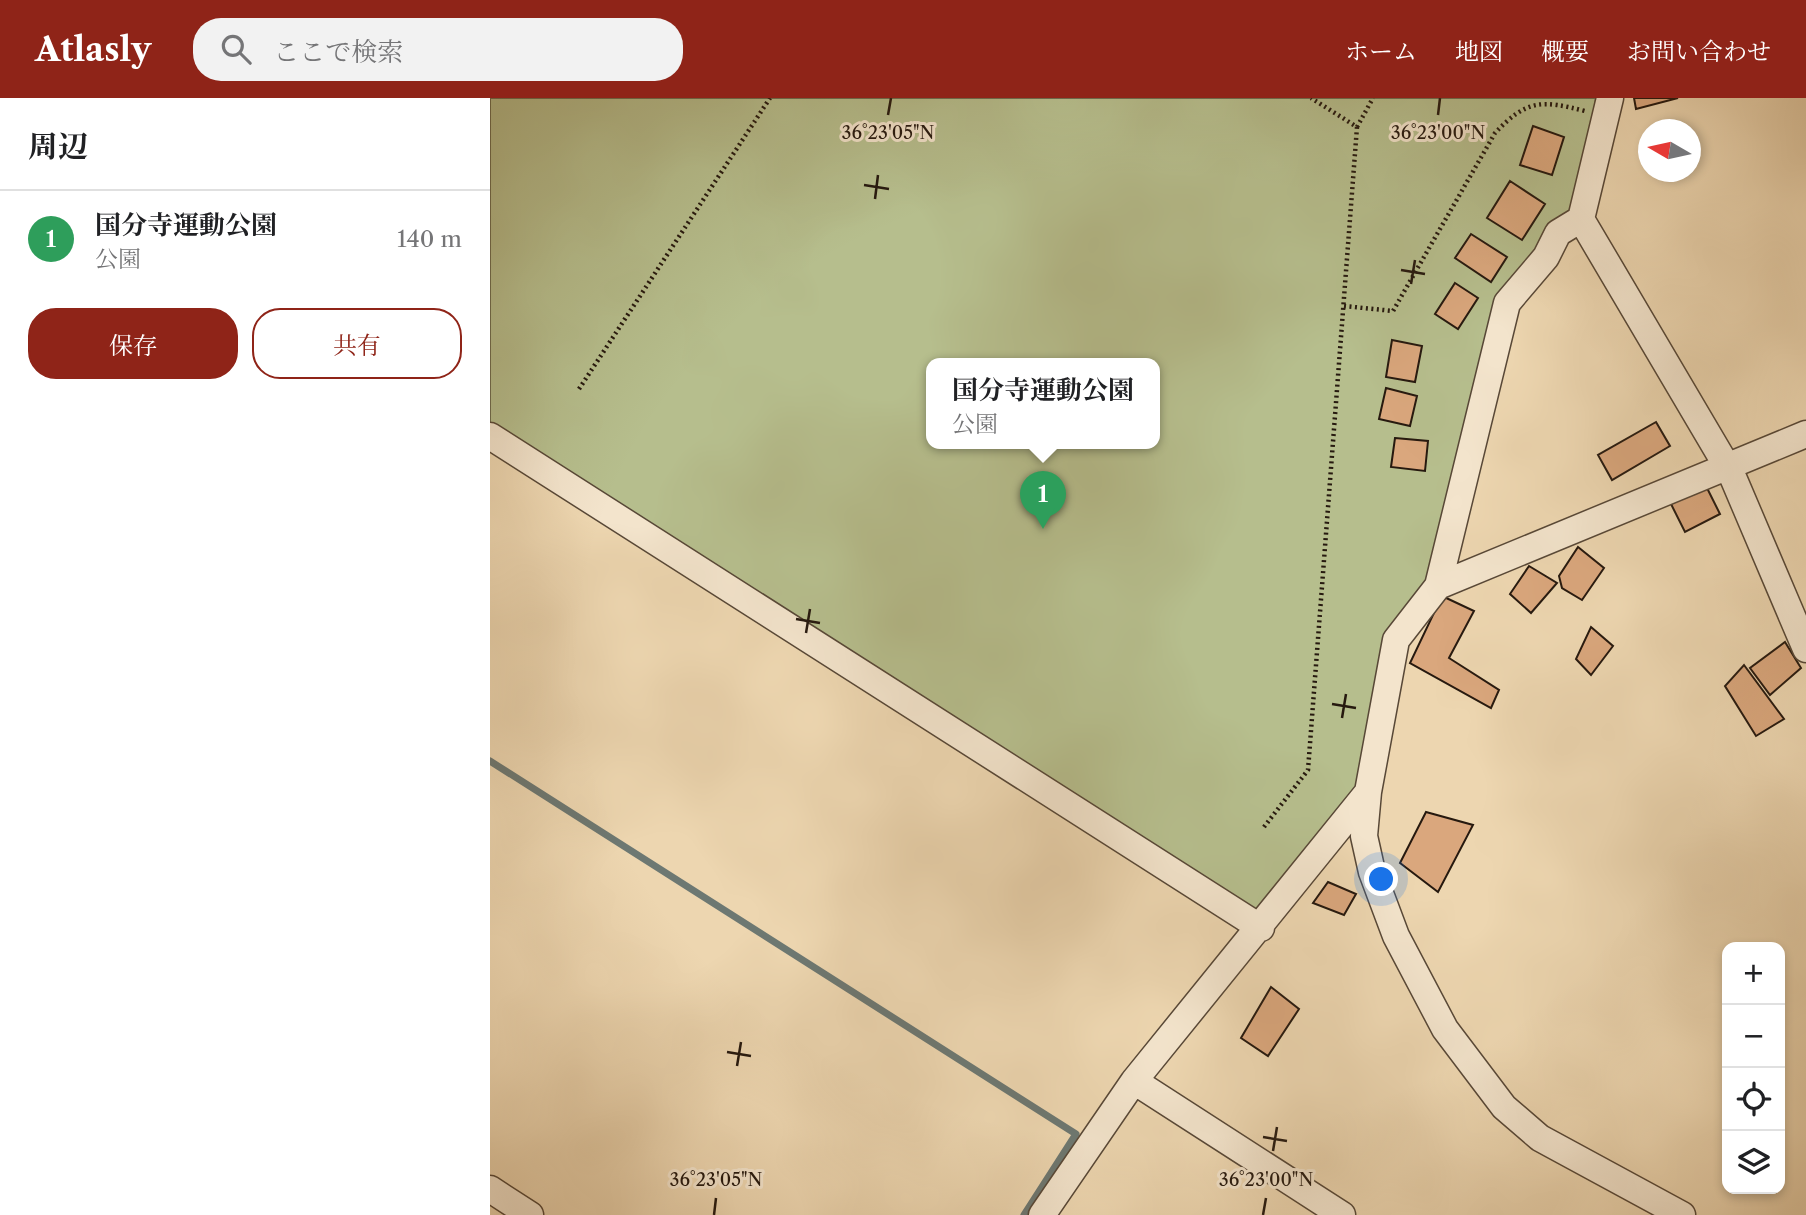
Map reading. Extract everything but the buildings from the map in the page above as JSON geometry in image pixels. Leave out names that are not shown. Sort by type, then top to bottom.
[{"type":"street","points":[[1602,106],[1581,219],[1726,465],[1806,649]]},
{"type":"street","points":[[1581,219],[1558,233],[1546,257],[1507,303],[1438,586],[1396,640],[1368,792],[1364,836],[1372,872],[1396,936],[1445,1029],[1504,1107],[1540,1138],[1682,1215]]},
{"type":"street","points":[[1438,586],[1806,434]]},
{"type":"street","points":[[490,436],[1261,929]]},
{"type":"street","points":[[1042,1215],[1134,1081],[1261,929],[1368,792]]},
{"type":"street","points":[[1134,1081],[1342,1215]]},
{"type":"street","points":[[490,1189],[530,1215]]},
{"type":"path","points":[[579,389],[770,98]]},
{"type":"path","points":[[1311,98],[1357,127]]},
{"type":"path","points":[[1264,827],[1308,770],[1357,127],[1373,98]]},
{"type":"path","points":[[1344,306],[1393,311],[1495,133],[1513,115],[1532,104],[1602,106]]},
{"type":"green space","points":[[490,98],[1596,98],[1581,219],[1507,303],[1438,586],[1396,640],[1368,792],[1261,928],[490,436]]},
{"type":"waterway","points":[[490,761],[1076,1134],[1024,1215]]},
{"type":"place","name":"国分寺運動公園","points":[[1043,529]]}]
